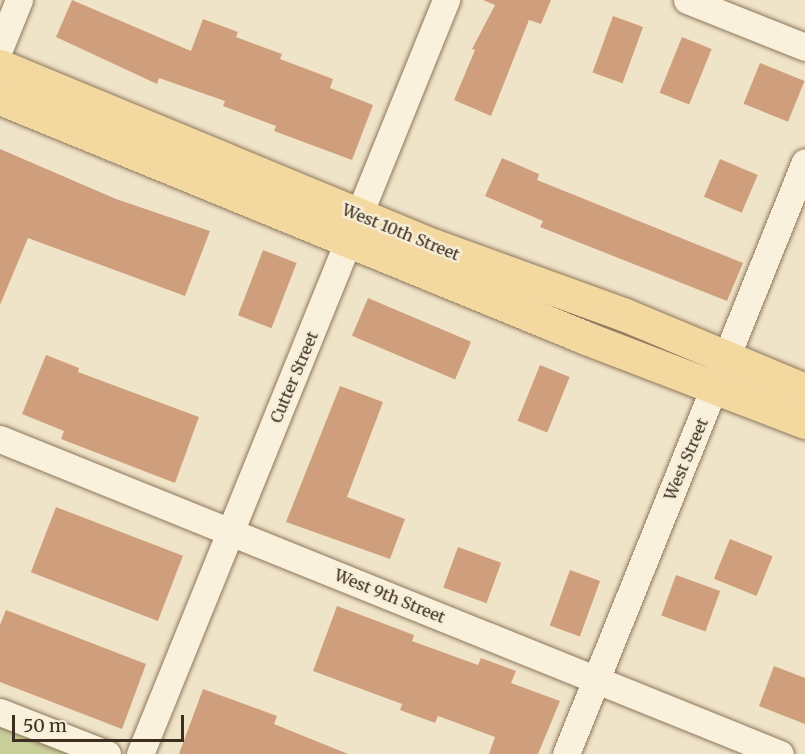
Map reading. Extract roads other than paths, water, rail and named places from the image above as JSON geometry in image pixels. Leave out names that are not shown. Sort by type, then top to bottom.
[{"type":"main road","name":"West 10th Street","points":[[0,66],[356,229],[586,338],[722,373],[805,390]]},
{"type":"main road","name":"West 10th Street","points":[[0,98],[356,229]]},
{"type":"main road","name":"West 10th Street","points":[[722,373],[805,422]]},
{"type":"street","points":[[0,46],[19,0]]},
{"type":"street","name":"Cutter Street","points":[[141,754],[230,531],[356,229],[446,0]]},
{"type":"street","points":[[687,0],[805,47]]},
{"type":"street","name":"West Street","points":[[566,754],[722,373],[805,162]]},
{"type":"street","name":"West 9th Street","points":[[0,439],[780,754]]},
{"type":"street","points":[[0,712],[106,754]]}]
